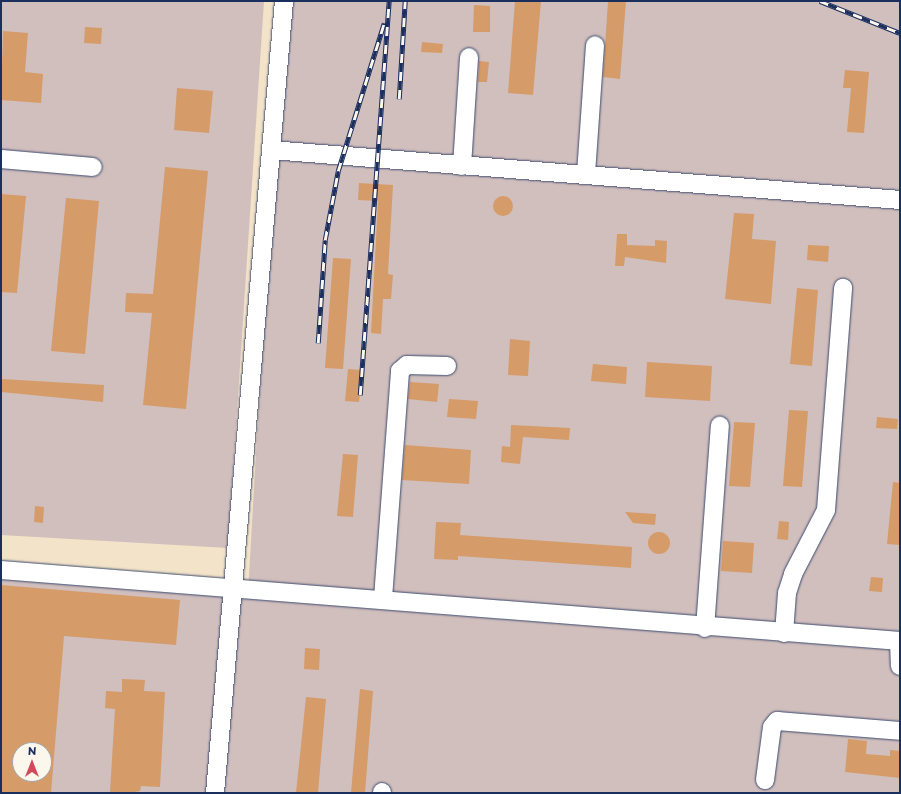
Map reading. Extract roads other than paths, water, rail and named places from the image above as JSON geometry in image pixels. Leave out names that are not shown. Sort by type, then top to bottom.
[{"type":"lane","points":[[215,793],[284,1]]},
{"type":"lane","points":[[586,174],[595,45]]},
{"type":"lane","points":[[462,166],[469,57]]},
{"type":"lane","points":[[271,150],[900,200]]},
{"type":"lane","points":[[1,159],[93,167]]},
{"type":"lane","points":[[784,633],[787,593],[792,574],[826,510],[843,288]]},
{"type":"lane","points":[[383,598],[400,371],[407,364],[447,366]]},
{"type":"lane","points":[[705,628],[720,426]]},
{"type":"lane","points":[[1,570],[232,590],[383,598],[705,628],[899,641],[900,666]]},
{"type":"lane","points":[[765,780],[772,726],[777,721],[900,731]]},
{"type":"railway","points":[[360,395],[389,1]]},
{"type":"railway","points":[[399,99],[405,1]]},
{"type":"railway","points":[[820,1],[900,33]]},
{"type":"railway","points":[[318,343],[325,240],[338,171],[384,23]]}]
